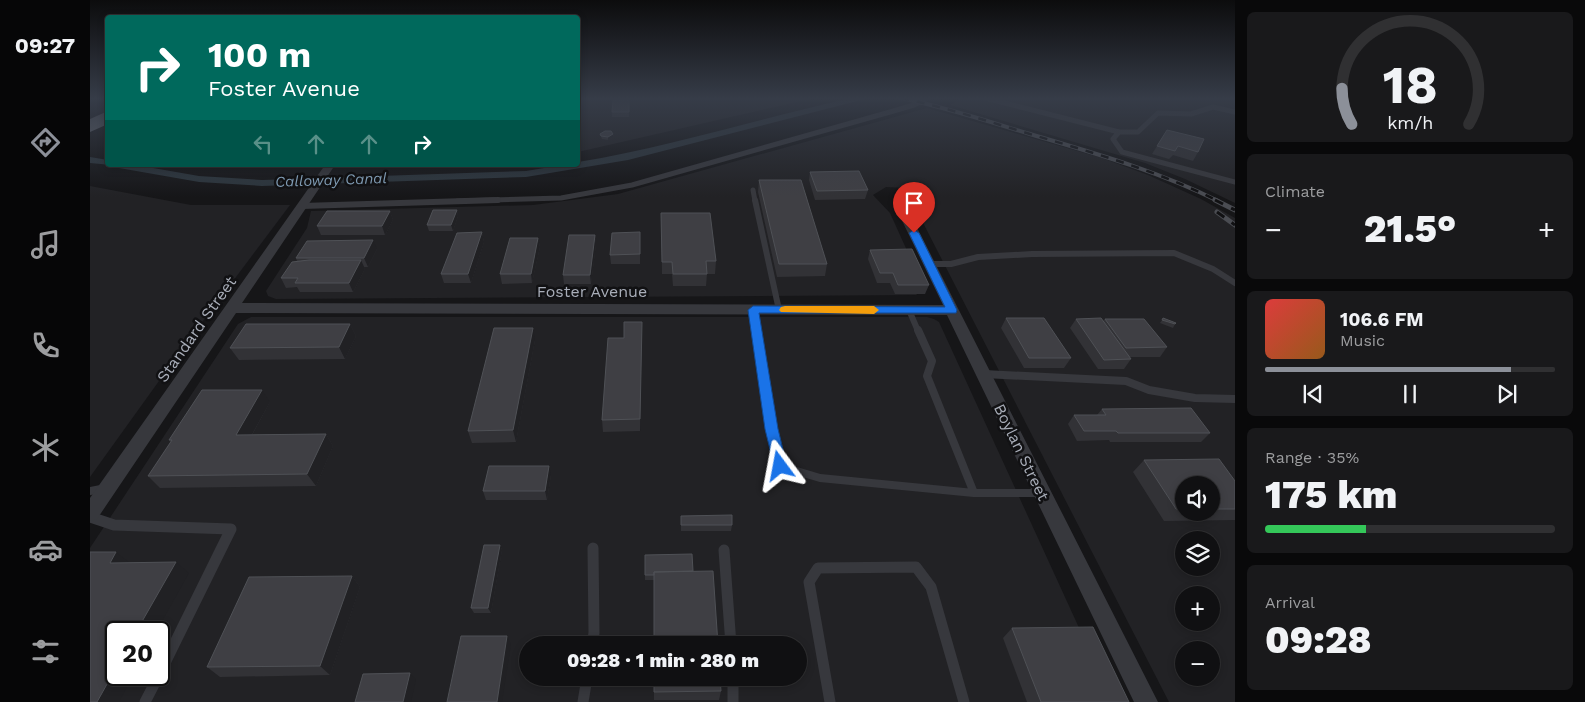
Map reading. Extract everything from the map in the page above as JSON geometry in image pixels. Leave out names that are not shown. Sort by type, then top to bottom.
[{"type":"street","name":"Standard Street","points":[[90,513],[329,167]]},
{"type":"street","name":"Boylan Street","points":[[899,202],[1146,702]]},
{"type":"street","name":"Foster Avenue","points":[[231,308],[952,310]]},
{"type":"lane","points":[[306,201],[561,198],[591,194],[632,185],[823,131]]},
{"type":"lane","points":[[1115,131],[1139,131]]},
{"type":"lane","points":[[1119,132],[1113,139],[1122,152],[1235,182]]},
{"type":"lane","points":[[752,190],[779,310]]},
{"type":"lane","points":[[930,264],[951,264],[978,257],[1032,254],[1174,253],[1213,269],[1235,283]]},
{"type":"lane","points":[[753,310],[771,429],[780,466],[820,478],[974,493],[1043,493]]},
{"type":"lane","points":[[909,310],[932,361],[927,376],[974,493]]},
{"type":"lane","points":[[984,374],[1126,381],[1149,390],[1195,398],[1235,398]]},
{"type":"lane","points":[[90,491],[108,487]]},
{"type":"lane","points":[[90,518],[114,525],[231,529],[170,653]]},
{"type":"lane","points":[[593,548],[594,636]]},
{"type":"lane","points":[[724,550],[730,636]]},
{"type":"lane","points":[[830,702],[810,582],[818,568],[916,567],[931,587],[964,702]]},
{"type":"lane","points":[[145,702],[153,686]]},
{"type":"lane","points":[[583,702],[586,686]]},
{"type":"lane","points":[[733,686],[733,702]]},
{"type":"shaded area","points":[[580,131],[671,131],[580,152]]},
{"type":"shaded area","points":[[845,131],[1007,131],[1102,158],[1148,175],[1201,199],[1235,218],[1235,702],[1169,702],[918,213],[920,199],[905,188],[886,187],[873,195],[890,213],[924,288],[916,295],[276,299],[268,296],[266,291],[307,228],[311,211],[533,205],[618,194]]},
{"type":"shaded area","points":[[1037,131],[1235,131],[1235,203],[1185,179],[1145,163]]},
{"type":"shaded area","points":[[90,186],[191,205],[290,205],[182,349],[90,477]]},
{"type":"shaded area","points":[[251,317],[927,317],[939,322],[1113,702],[90,702],[90,548],[238,324]]},
{"type":"building","points":[[605,131],[611,131],[613,134],[608,137],[601,136],[600,134]]},
{"type":"building","points":[[1167,131],[1204,139],[1198,152],[1178,146],[1175,151],[1157,146]]},
{"type":"building","points":[[859,171],[868,190],[817,191],[810,172]]},
{"type":"building","points":[[759,180],[801,180],[827,264],[779,264]]},
{"type":"building","points":[[433,210],[457,210],[451,225],[427,225]]},
{"type":"building","points":[[327,211],[390,211],[382,226],[317,226]]},
{"type":"building","points":[[661,213],[710,213],[716,261],[706,261],[707,274],[673,274],[672,262],[662,262]]},
{"type":"building","points":[[482,232],[468,274],[441,274],[457,233]]},
{"type":"building","points":[[640,232],[640,254],[610,255],[612,233]]},
{"type":"building","points":[[569,235],[595,235],[590,275],[563,275]]},
{"type":"building","points":[[510,238],[538,238],[531,274],[500,274]]},
{"type":"building","points":[[373,240],[364,258],[296,258],[307,241]]},
{"type":"building","points":[[912,249],[929,285],[898,285],[893,273],[880,273],[870,250]]},
{"type":"building","points":[[309,260],[361,260],[349,283],[295,283],[298,278],[281,278],[292,262]]},
{"type":"building","points":[[1006,318],[1044,318],[1071,358],[1029,358]]},
{"type":"building","points":[[1101,318],[1131,359],[1104,360],[1076,319]]},
{"type":"building","points":[[1163,318],[1176,323],[1162,320]]},
{"type":"building","points":[[1105,319],[1144,319],[1167,347],[1126,348]]},
{"type":"building","points":[[624,322],[642,322],[640,419],[602,420],[608,338],[624,338]]},
{"type":"building","points":[[246,324],[350,324],[339,347],[230,348]]},
{"type":"building","points":[[494,328],[533,328],[513,430],[468,431]]},
{"type":"building","points":[[202,390],[262,390],[236,435],[326,434],[307,474],[148,476]]},
{"type":"building","points":[[1191,408],[1210,433],[1084,431],[1074,415],[1106,415],[1102,409]]},
{"type":"building","points":[[1219,459],[1235,481],[1235,509],[1220,509],[1220,476],[1175,476],[1175,507],[1144,460]]},
{"type":"building","points":[[489,466],[549,466],[545,491],[483,491]]},
{"type":"building","points":[[732,515],[732,525],[681,525],[681,516]]},
{"type":"building","points":[[484,545],[500,545],[488,608],[471,608]]},
{"type":"building","points":[[90,552],[116,552],[110,563],[176,562],[142,621],[105,621],[106,686],[97,702],[90,702]]},
{"type":"building","points":[[692,554],[693,571],[654,572],[654,575],[645,575],[645,555]]},
{"type":"building","points":[[713,571],[717,636],[654,636],[654,572]]},
{"type":"building","points":[[352,576],[320,666],[207,667],[249,577]]},
{"type":"building","points":[[1093,627],[1129,702],[1041,702],[1012,628]]},
{"type":"building","points":[[461,636],[507,636],[497,702],[447,702]]},
{"type":"building","points":[[410,673],[403,702],[355,702],[363,674]]},
{"type":"building","points":[[654,686],[721,686],[721,691],[654,692]]},
{"type":"waterway","name":"Calloway Canal","points":[[580,165],[628,157],[728,131]]},
{"type":"waterway","name":"Calloway Canal","points":[[90,160],[105,162]]},
{"type":"waterway","name":"Calloway Canal","points":[[130,167],[199,179],[262,183],[526,174],[568,167]]},
{"type":"railway","points":[[1020,131],[1149,172],[1218,201]]},
{"type":"railway","points":[[1215,200],[1235,210]]},
{"type":"railway","points":[[1217,212],[1235,225]]},
{"type":"slow traffic","points":[[785,310],[874,310]]},
{"type":"route","points":[[780,466],[771,429],[753,310],[952,310],[914,233]]}]
